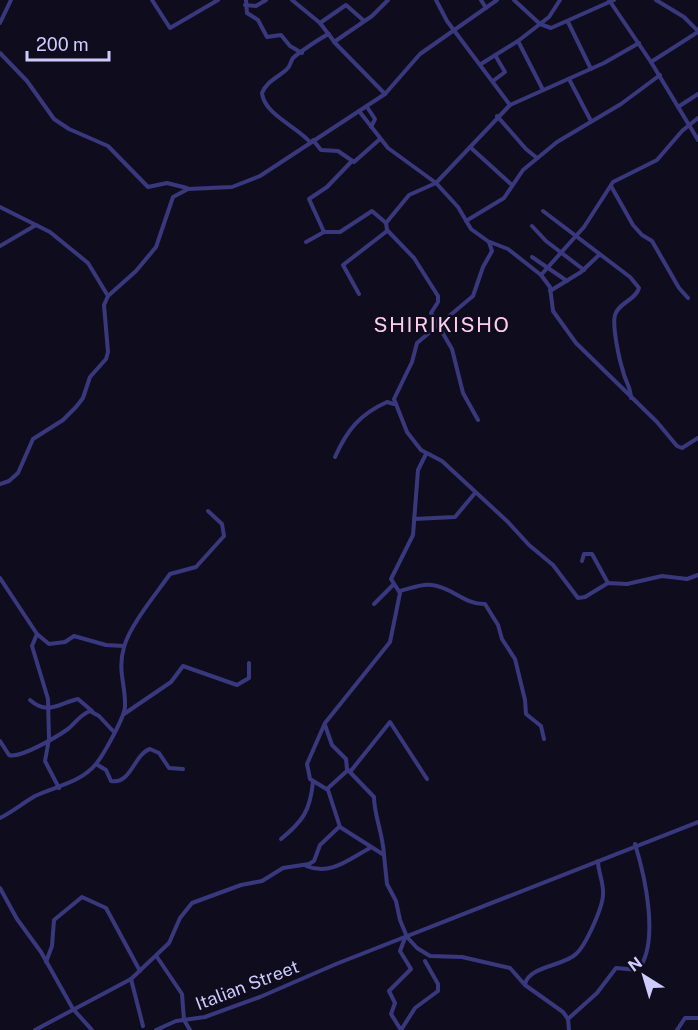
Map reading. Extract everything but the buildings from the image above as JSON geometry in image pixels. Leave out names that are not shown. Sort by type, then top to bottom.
[{"type":"street","points":[[0,23],[11,0]]},
{"type":"street","points":[[152,0],[170,28],[218,0]]},
{"type":"street","points":[[266,0],[256,6],[246,3],[247,13],[258,20],[267,37],[281,34],[290,46],[303,53]]},
{"type":"street","points":[[292,0],[320,23],[334,42],[385,94]]},
{"type":"street","points":[[334,42],[388,0]]},
{"type":"street","points":[[436,0],[453,30],[510,105]]},
{"type":"street","points":[[481,0],[486,8]]},
{"type":"street","points":[[0,53],[27,81],[54,119],[69,129],[108,146],[148,187],[167,183],[188,189],[224,188],[260,176],[367,107],[385,94],[402,77],[414,59],[497,0]]},
{"type":"street","points":[[514,0],[540,24],[551,28],[611,1],[660,75],[698,140]]},
{"type":"street","points":[[481,64],[540,24],[552,13],[560,0]]},
{"type":"street","points":[[651,62],[698,32],[688,21],[656,0]]},
{"type":"street","points":[[320,23],[345,3],[363,20]]},
{"type":"street","points":[[568,22],[591,69]]},
{"type":"street","points":[[329,34],[316,40],[303,53],[294,57],[288,69],[266,85],[262,96],[273,113],[297,128],[321,150],[338,150],[351,162],[357,162],[380,138]]},
{"type":"street","points":[[518,41],[543,90]]},
{"type":"street","points":[[386,223],[409,195],[436,183],[497,116],[510,105],[569,80],[639,44]]},
{"type":"street","points":[[493,81],[505,72],[495,55]]},
{"type":"street","points":[[466,221],[494,206],[537,158],[591,121],[621,104],[660,75]]},
{"type":"street","points":[[569,80],[591,121]]},
{"type":"street","points":[[678,107],[698,94]]},
{"type":"street","points":[[367,107],[375,119],[371,127]]},
{"type":"street","points":[[359,111],[388,148],[436,183],[458,207],[475,233],[489,242],[508,249],[542,275],[550,291],[553,311],[567,331],[679,447],[698,438]]},
{"type":"street","points":[[497,116],[526,150],[537,158]]},
{"type":"street","points":[[542,275],[562,254],[615,181],[657,160],[688,125],[698,118]]},
{"type":"street","points":[[472,146],[512,185]]},
{"type":"street","points":[[324,232],[309,198],[327,187],[351,162]]},
{"type":"street","points":[[611,186],[633,225],[642,235],[652,241],[679,288],[688,298]]},
{"type":"street","points":[[0,484],[18,473],[33,439],[63,420],[83,398],[90,377],[106,359],[108,351],[104,310],[108,296],[136,271],[156,248],[171,200],[188,189]]},
{"type":"street","points":[[0,207],[57,237],[73,253],[88,263],[108,296]]},
{"type":"street","points":[[543,211],[598,255],[630,277],[639,288],[637,293],[619,308],[614,319],[623,372],[630,385],[631,398]]},
{"type":"street","points":[[306,242],[324,232],[340,232],[372,212],[386,223],[387,230],[414,258],[438,297],[438,302],[431,311],[437,326],[452,349],[460,386],[478,420]]},
{"type":"street","points":[[0,246],[36,225]]},
{"type":"street","points":[[532,226],[562,254],[584,270]]},
{"type":"street","points":[[359,294],[343,265],[382,238],[387,230]]},
{"type":"street","points":[[489,242],[491,254],[483,267],[476,293],[417,343],[412,362],[397,389],[394,405],[409,436],[426,454],[439,459],[553,565],[574,596],[582,598],[608,583],[627,584],[662,576],[687,579],[698,575]]},
{"type":"street","points":[[550,291],[584,270],[598,255]]},
{"type":"street","points":[[532,256],[567,282]]},
{"type":"street","points":[[335,457],[349,428],[362,416],[387,402],[394,405]]},
{"type":"street","points":[[399,591],[393,585],[392,576],[410,545],[418,470],[426,454]]},
{"type":"street","points":[[414,519],[455,517],[475,493]]},
{"type":"street","points":[[0,818],[34,797],[59,788],[96,764],[123,714],[125,705],[120,670],[124,646],[137,618],[156,596],[169,575],[196,567],[223,539],[225,534],[222,524],[208,511]]},
{"type":"street","points":[[582,561],[584,554],[592,554],[608,583]]},
{"type":"street","points":[[0,578],[37,634],[49,644],[65,642],[74,636],[106,645],[124,646]]},
{"type":"street","points":[[399,591],[431,584],[454,592],[470,603],[485,604],[498,625],[502,639],[515,659],[526,714],[541,726],[544,739]]},
{"type":"street","points":[[374,604],[393,585]]},
{"type":"street","points":[[384,855],[340,827],[327,789],[313,782],[308,773],[307,764],[325,723],[390,642],[399,591]]},
{"type":"street","points":[[37,634],[32,646],[46,692],[48,709],[49,739],[45,761],[59,788]]},
{"type":"street","points":[[123,714],[171,682],[183,666],[237,685],[249,678],[249,663]]},
{"type":"street","points":[[30,700],[48,709],[78,699],[114,732]]},
{"type":"street","points":[[0,741],[8,754],[14,757],[66,730],[81,715],[92,711]]},
{"type":"street","points":[[327,789],[349,771],[390,722],[427,779]]},
{"type":"street","points":[[325,723],[332,745],[345,757],[349,771],[374,797],[373,807],[381,825],[387,884],[396,901],[406,938],[430,956],[462,957],[507,967],[525,985],[563,1012],[568,1019],[569,1030]]},
{"type":"street","points":[[96,764],[103,767],[114,783],[124,778],[143,753],[150,749],[159,753],[169,768],[183,770]]},
{"type":"street","points":[[281,839],[301,820],[311,802],[313,782]]},
{"type":"street","name":"Italian Street","points":[[156,1030],[171,1023],[205,1017],[598,861],[635,844],[698,822]]},
{"type":"street","points":[[35,1030],[132,979],[169,943],[184,912],[192,903],[262,880],[283,868],[306,865],[314,861],[322,842],[340,827]]},
{"type":"street","points":[[568,1019],[597,993],[615,968],[638,970],[648,953],[647,910],[642,870],[635,844]]},
{"type":"street","points":[[306,865],[318,870],[332,868],[371,847]]},
{"type":"street","points":[[525,985],[526,980],[539,972],[575,955],[584,943],[602,899],[598,861]]},
{"type":"street","points":[[0,888],[73,1009],[92,1030]]},
{"type":"street","points":[[46,962],[52,946],[54,920],[82,897],[106,908],[140,971]]},
{"type":"street","points":[[406,938],[400,951],[411,969],[389,991],[394,1003],[391,1014],[401,1030],[415,1008],[438,992],[438,984],[425,961]]},
{"type":"street","points":[[157,957],[182,994],[184,1020],[190,1030]]},
{"type":"street","points":[[132,979],[143,1026]]},
{"type":"street","points":[[677,1030],[685,1018],[698,1018]]},
{"type":"street","points":[[171,1023],[175,1030]]},
{"type":"district","name":"SHIRIKISHO","points":[[442,324]]}]
